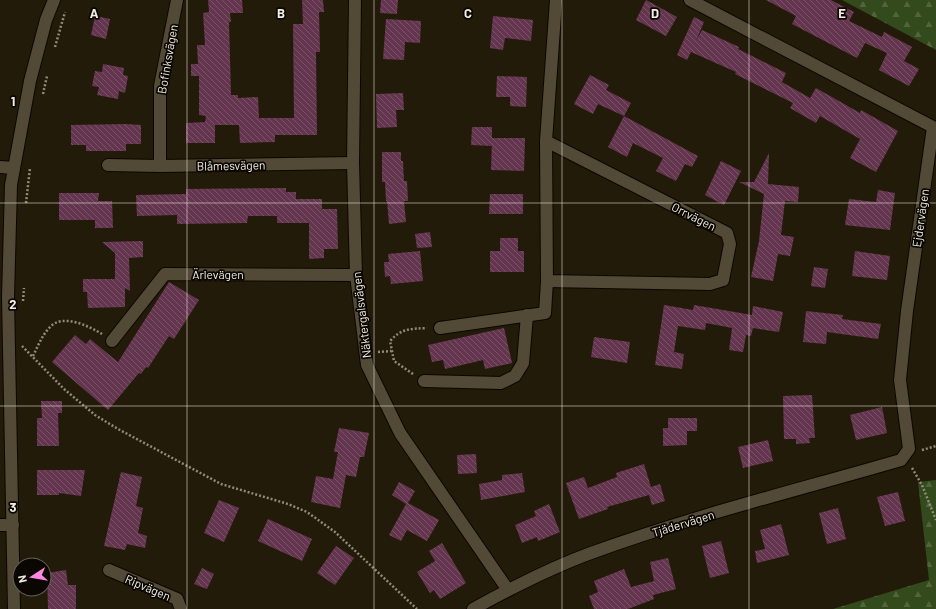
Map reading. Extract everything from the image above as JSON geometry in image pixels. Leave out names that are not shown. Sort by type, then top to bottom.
[{"type":"street","points":[[14,609],[8,297],[11,185],[30,81],[46,20],[54,0]]},
{"type":"street","name":"Bofinksvägen","points":[[160,166],[160,86],[177,0]]},
{"type":"street","name":"Näktergalsvägen","points":[[355,0],[353,162],[356,275],[367,365],[400,433],[508,590]]},
{"type":"street","points":[[440,328],[545,312],[547,281],[546,141],[556,0]]},
{"type":"street","name":"Ejdervägen","points":[[690,0],[933,126],[907,311],[900,380],[909,449],[903,458]]},
{"type":"street","name":"Orrvägen","points":[[546,141],[728,233],[730,244],[723,280],[710,284],[547,281]]},
{"type":"street","name":"Blåmesvägen","points":[[108,165],[160,166],[353,162]]},
{"type":"street","points":[[0,167],[14,168]]},
{"type":"street","name":"Ärlevägen","points":[[112,341],[166,274],[356,275]]},
{"type":"street","points":[[424,381],[501,383],[515,376],[523,363],[527,315]]},
{"type":"street","name":"Tjädervägen","points":[[473,609],[508,590],[590,553],[676,525],[903,458]]},
{"type":"street","points":[[0,525],[13,525]]},
{"type":"street","name":"Ripvägen","points":[[109,570],[177,599],[181,609]]},
{"type":"path","points":[[53,53],[67,8]]},
{"type":"path","points":[[42,98],[47,75]]},
{"type":"path","points":[[25,208],[30,165]]},
{"type":"path","points":[[23,308],[24,285]]},
{"type":"path","points":[[33,356],[41,338],[52,325],[63,322],[91,327],[112,341]]},
{"type":"path","points":[[424,381],[394,361],[390,341],[399,332],[409,329],[440,328]]},
{"type":"path","points":[[23,339],[23,354]]},
{"type":"path","points":[[22,346],[64,389],[95,415],[118,429],[221,484],[288,504],[307,512],[335,532],[418,609]]},
{"type":"path","points":[[903,458],[922,485],[936,520]]},
{"type":"green space","points":[[842,0],[936,0],[936,50]]},
{"type":"green space","points":[[936,480],[936,609],[833,609],[929,580],[918,482]]},
{"type":"building","points":[[208,0],[242,0],[243,13],[230,13],[231,95],[238,95],[238,98],[258,97],[259,118],[294,118],[293,24],[303,24],[302,0],[323,0],[324,12],[319,12],[320,52],[316,52],[317,135],[275,135],[275,142],[240,143],[239,125],[215,125],[215,143],[186,143],[186,123],[205,122],[206,116],[199,115],[199,76],[191,76],[191,64],[198,64],[197,45],[205,45],[203,13],[209,12]]},
{"type":"building","points":[[381,0],[398,0],[397,14],[380,13]]},
{"type":"building","points":[[646,0],[677,17],[666,36],[636,20]]},
{"type":"building","points":[[766,0],[831,0],[854,12],[849,21],[882,37],[884,32],[912,47],[904,61],[919,69],[909,86],[879,70],[887,53],[865,43],[857,58],[792,24],[796,16]]},
{"type":"building","points":[[95,16],[110,19],[106,39],[91,35]]},
{"type":"building","points":[[493,16],[533,20],[531,41],[505,38],[503,50],[490,48]]},
{"type":"building","points":[[694,17],[704,22],[696,41],[702,30],[739,47],[738,49],[786,73],[782,82],[810,98],[816,88],[860,113],[861,110],[898,131],[876,172],[850,158],[860,139],[820,116],[816,123],[790,108],[793,103],[735,74],[736,72],[691,52],[687,60],[677,55]]},
{"type":"building","points":[[386,19],[421,21],[420,43],[405,42],[404,60],[383,59]]},
{"type":"building","points":[[103,64],[124,68],[123,75],[128,76],[125,93],[119,91],[118,99],[97,95],[99,87],[92,86],[95,71],[102,72]]},
{"type":"building","points":[[590,75],[609,85],[606,90],[631,103],[624,116],[598,104],[593,114],[574,104]]},
{"type":"building","points":[[497,76],[527,77],[526,107],[510,106],[510,97],[496,97]]},
{"type":"building","points":[[403,93],[404,110],[396,110],[397,127],[377,128],[376,94]]},
{"type":"building","points":[[624,116],[698,156],[692,167],[685,164],[676,181],[656,171],[663,158],[633,143],[627,157],[608,147]]},
{"type":"building","points":[[71,125],[141,125],[141,144],[126,144],[126,151],[86,151],[86,145],[71,145]]},
{"type":"building","points":[[472,127],[492,127],[492,146],[471,145]]},
{"type":"building","points":[[492,138],[525,138],[524,171],[491,170]]},
{"type":"building","points":[[382,152],[401,152],[404,181],[407,181],[408,201],[404,201],[406,222],[389,224],[385,182],[382,182]]},
{"type":"building","points":[[769,153],[768,184],[799,187],[798,202],[785,201],[781,235],[794,237],[790,256],[778,254],[773,281],[751,277],[759,241],[764,194],[739,182],[754,182]]},
{"type":"building","points":[[721,161],[741,171],[724,205],[705,195]]},
{"type":"building","points":[[286,188],[286,192],[296,192],[296,199],[322,199],[322,209],[337,209],[338,249],[324,249],[324,258],[309,259],[309,223],[277,223],[277,216],[248,216],[247,223],[177,224],[177,215],[137,216],[136,195],[186,194],[186,189]]},
{"type":"building","points":[[878,190],[895,193],[890,230],[845,225],[849,199],[876,202]]},
{"type":"building","points":[[59,193],[99,193],[98,201],[112,201],[113,228],[95,228],[95,220],[59,220]]},
{"type":"building","points":[[490,194],[523,194],[523,214],[489,214]]},
{"type":"building","points":[[430,232],[432,247],[417,248],[415,234]]},
{"type":"building","points":[[500,238],[518,238],[518,251],[524,251],[524,272],[490,272],[490,251],[500,251]]},
{"type":"building","points":[[143,241],[143,257],[129,258],[130,291],[125,288],[125,307],[88,308],[87,292],[83,292],[83,279],[115,279],[115,253],[102,242]]},
{"type":"building","points":[[420,251],[423,281],[391,284],[390,276],[385,277],[384,262],[389,262],[388,254]]},
{"type":"building","points":[[855,251],[890,256],[887,280],[852,276]]},
{"type":"building","points":[[814,267],[828,269],[825,288],[811,286]]},
{"type":"building","points":[[169,282],[199,300],[174,339],[169,336],[148,368],[146,367],[141,374],[139,373],[108,410],[52,362],[75,335],[86,344],[90,339],[118,362]]},
{"type":"building","points":[[664,305],[693,310],[694,305],[752,315],[753,306],[783,312],[779,332],[753,328],[751,336],[746,335],[743,352],[729,350],[732,328],[706,323],[705,330],[678,326],[674,352],[684,354],[682,369],[655,365]]},
{"type":"building","points":[[806,311],[843,315],[842,319],[881,324],[878,339],[827,332],[826,344],[803,342]]},
{"type":"building","points":[[504,328],[512,363],[485,369],[483,360],[445,369],[443,360],[432,362],[428,345]]},
{"type":"building","points":[[594,337],[630,342],[627,363],[591,357]]},
{"type":"building","points":[[812,395],[815,438],[809,438],[810,443],[796,444],[796,439],[784,439],[783,396]]},
{"type":"building","points":[[41,401],[62,401],[62,413],[58,413],[59,446],[37,446],[37,418],[42,418]]},
{"type":"building","points":[[882,407],[887,433],[856,440],[850,415]]},
{"type":"building","points":[[668,418],[697,418],[697,431],[687,431],[687,445],[663,446],[663,428],[668,428]]},
{"type":"building","points":[[339,428],[369,433],[364,457],[360,457],[356,477],[346,475],[340,508],[311,502],[316,476],[333,479],[338,452],[334,452]]},
{"type":"building","points":[[768,440],[773,461],[743,468],[738,447]]},
{"type":"building","points":[[476,454],[477,473],[458,474],[457,455]]},
{"type":"building","points":[[644,464],[651,487],[660,484],[665,501],[652,505],[649,495],[607,507],[608,509],[579,519],[566,483],[584,477],[588,488],[617,477],[616,473]]},
{"type":"building","points":[[37,470],[85,470],[81,496],[59,493],[59,495],[37,495]]},
{"type":"building","points":[[121,472],[142,477],[136,506],[143,508],[138,533],[147,536],[145,548],[127,544],[125,550],[104,546]]},
{"type":"building","points":[[522,473],[525,492],[481,500],[479,484],[502,480],[502,475]]},
{"type":"building","points":[[399,482],[415,491],[408,503],[439,520],[427,541],[407,530],[401,541],[389,535],[406,504],[392,495]]},
{"type":"building","points":[[898,492],[905,521],[885,526],[877,497]]},
{"type":"building","points":[[219,500],[239,508],[224,542],[204,533]]},
{"type":"building","points":[[549,504],[560,532],[538,541],[537,537],[522,543],[515,525],[536,516],[534,511]]},
{"type":"building","points":[[838,508],[846,539],[827,544],[819,513]]},
{"type":"building","points":[[268,519],[312,539],[302,561],[258,541]]},
{"type":"building","points":[[781,524],[789,555],[757,563],[755,551],[765,549],[760,530]]},
{"type":"building","points":[[721,541],[729,573],[710,578],[702,546]]},
{"type":"building","points":[[442,543],[466,583],[440,599],[434,590],[430,593],[417,572],[435,561],[429,551]]},
{"type":"building","points":[[336,546],[354,558],[335,585],[317,573]]},
{"type":"building","points":[[668,558],[676,589],[653,595],[654,599],[628,609],[594,609],[589,596],[598,592],[594,581],[624,569],[631,587],[654,581],[650,562]]},
{"type":"building","points":[[202,568],[214,574],[207,589],[194,584]]},
{"type":"building","points":[[66,570],[68,585],[76,585],[76,609],[48,609],[48,597],[52,597],[52,572]]}]
